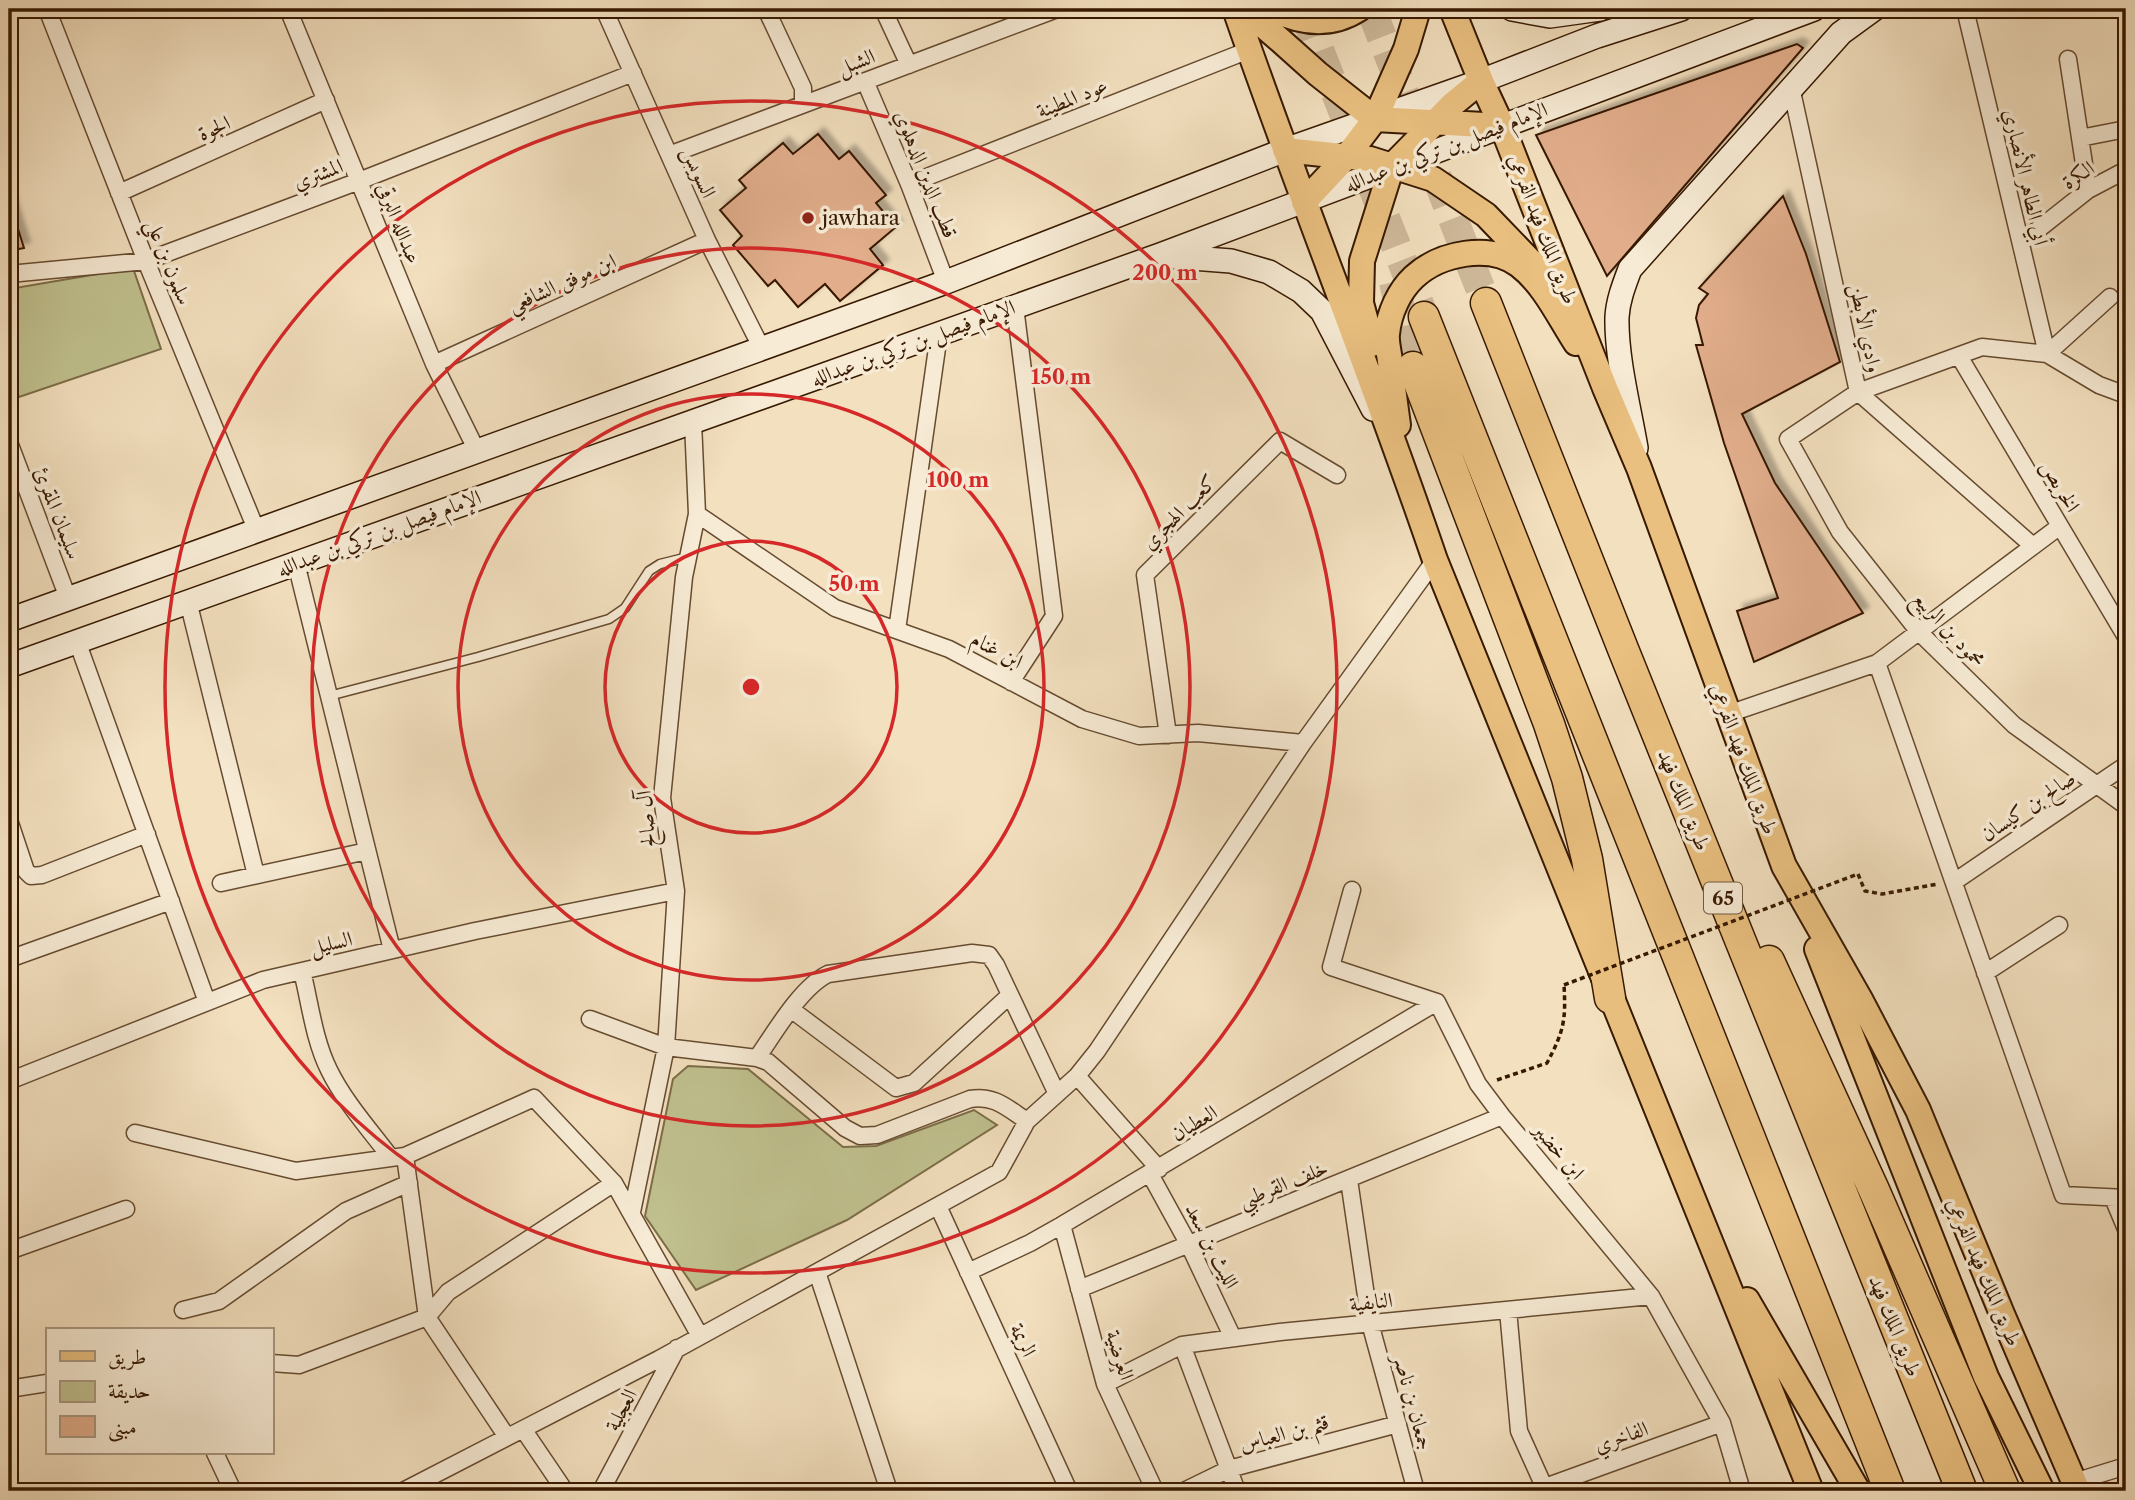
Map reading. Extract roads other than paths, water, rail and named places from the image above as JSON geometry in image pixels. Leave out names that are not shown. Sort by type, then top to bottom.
[{"type":"highway","name":"طريق الملك فهد","points":[[1486,303],[1962,1491]]},
{"type":"highway","points":[[1424,317],[1890,1491]]},
{"type":"highway","points":[[1413,367],[1567,778],[1587,859],[1610,998]]},
{"type":"highway","points":[[1623,649],[1868,1178],[2005,1491]]},
{"type":"main road","points":[[1235,9],[1403,467],[1434,560],[1811,1491]]},
{"type":"main road","points":[[1251,9],[1259,22],[1375,119],[1502,126]]},
{"type":"main road","points":[[1272,9],[1318,23],[1347,17],[1359,9]]},
{"type":"main road","points":[[1304,202],[1347,156],[1375,119],[1406,49],[1418,9]]},
{"type":"main road","name":"طريق الملك فهد الفرعي","points":[[1452,9],[1502,126],[1639,468],[1784,866],[1861,1001],[1918,1110],[2076,1487]]},
{"type":"main road","points":[[1512,9],[1550,16],[1600,9]]},
{"type":"main road","name":"الإمام فيصل بن تركي بن عبدالله","points":[[9,620],[946,282],[1285,150],[1481,81],[1597,36],[1681,9]]},
{"type":"main road","name":"الإمام فيصل بن تركي بن عبدالله","points":[[9,666],[1160,255],[1814,9]]},
{"type":"main road","points":[[1639,468],[1618,326],[1621,292],[1630,269],[1841,33],[1874,9]]},
{"type":"main road","points":[[1403,467],[1361,303],[1362,261],[1392,166],[1452,104],[1481,81]]},
{"type":"main road","points":[[1285,150],[1370,159],[1433,179],[1486,215],[1542,274],[1605,387]]},
{"type":"main road","points":[[1403,467],[1387,335],[1394,305],[1413,278],[1448,258],[1484,253],[1503,256],[1518,264],[1536,281],[1605,387]]},
{"type":"main road","points":[[1160,255],[1231,261],[1269,272],[1301,291],[1322,311],[1403,467]]},
{"type":"main road","points":[[1784,866],[1986,1377],[2042,1491]]},
{"type":"main road","points":[[1702,1221],[1858,1491]]},
{"type":"street","name":"سلمون بن علي","points":[[47,9],[256,530]]},
{"type":"street","name":"عبدالله البرقي","points":[[288,9],[435,364],[477,451]]},
{"type":"street","name":"السويس","points":[[604,9],[707,240],[762,349]]},
{"type":"street","points":[[766,9],[803,88],[803,104]]},
{"type":"street","points":[[883,9],[909,65]]},
{"type":"street","points":[[1009,9],[1016,24]]},
{"type":"street","name":"الشبل","points":[[669,155],[1058,9]]},
{"type":"street","name":"أبي الطاهر الأنصاري","points":[[1965,9],[2047,354]]},
{"type":"street","name":"عود المطينة","points":[[909,184],[1249,50]]},
{"type":"street","points":[[2068,59],[2088,190]]},
{"type":"street","name":"المشتري","points":[[9,274],[146,261],[359,181],[632,73]]},
{"type":"street","name":"قطب الدين الدهلوي","points":[[865,81],[909,184],[946,282]]},
{"type":"street","name":"وادي الأبطن","points":[[1791,87],[1858,392],[2033,546]]},
{"type":"street","name":"الجوة","points":[[119,194],[326,100]]},
{"type":"street","points":[[2080,138],[2126,129]]},
{"type":"street","name":"الكرة","points":[[2021,243],[2088,190],[2126,170]]},
{"type":"street","name":"ابن موفق الشافعي","points":[[435,364],[707,240]]},
{"type":"street","points":[[2047,354],[2110,297]]},
{"type":"street","points":[[1011,682],[1054,616],[1015,307]]},
{"type":"street","points":[[897,630],[939,334]]},
{"type":"street","points":[[1858,392],[1982,347],[2047,354],[2099,385],[2126,395]]},
{"type":"street","name":"الخريص","points":[[1959,356],[2126,637]]},
{"type":"street","name":"محمود بن الربيع","points":[[1858,392],[1788,439],[1840,532],[1919,632],[2014,725],[2126,806]]},
{"type":"street","name":"آل صالح","points":[[632,1212],[666,1047],[676,891],[662,798],[680,639],[684,577],[698,514],[693,422]]},
{"type":"street","name":"كعب الهجري","points":[[1168,735],[1145,575],[1280,441],[1337,475]]},
{"type":"street","name":"سليمان المقرئ","points":[[9,442],[68,598]]},
{"type":"street","name":"ابن غنام","points":[[698,514],[835,608],[949,649],[1082,719],[1139,736],[1198,733],[1303,743]]},
{"type":"street","points":[[1728,714],[1877,663],[2060,526]]},
{"type":"street","points":[[402,1491],[700,1336],[999,1172],[1027,1121],[1077,1076],[1097,1051],[1303,743],[1434,560]]},
{"type":"street","points":[[296,563],[391,950]]},
{"type":"street","points":[[188,601],[256,875]]},
{"type":"street","points":[[77,641],[207,1002]]},
{"type":"street","points":[[1877,663],[2063,1195],[2119,1198],[2126,1229]]},
{"type":"street","name":"صالح بن كيسان","points":[[1954,882],[2126,765]]},
{"type":"street","points":[[9,820],[26,871],[31,876],[42,875],[147,834]]},
{"type":"street","points":[[221,883],[367,851]]},
{"type":"street","points":[[1352,890],[1331,967],[1437,1002]]},
{"type":"street","name":"السليل","points":[[9,1081],[263,980],[475,931],[676,891]]},
{"type":"street","points":[[9,959],[171,901]]},
{"type":"street","points":[[1985,973],[2059,925]]},
{"type":"street","points":[[757,1058],[816,980],[828,974],[972,953],[989,955],[1058,1094]]},
{"type":"street","points":[[302,971],[322,1051],[335,1081],[398,1157],[409,1183],[427,1317],[507,1437]]},
{"type":"street","points":[[792,1010],[896,1088],[914,1083],[1010,995]]},
{"type":"street","name":"ابن خضير","points":[[1437,1002],[1478,1084],[1651,1296],[1722,1423],[1742,1491]]},
{"type":"street","name":"العطيان","points":[[968,1272],[1030,1243],[1437,1002]]},
{"type":"street","points":[[590,1019],[666,1047],[757,1058],[768,1062],[845,1128],[860,1136],[877,1135],[970,1099],[983,1097],[994,1100],[1027,1121]]},
{"type":"street","name":"الليث بن سعد","points":[[1077,1076],[1155,1171],[1233,1338]]},
{"type":"street","points":[[135,1133],[296,1171],[398,1157],[534,1098],[614,1182],[700,1336]]},
{"type":"street","name":"خلف القرطبي","points":[[1079,1289],[1502,1116]]},
{"type":"street","name":"جمعان بن ناصر","points":[[1349,1180],[1370,1323],[1416,1491]]},
{"type":"street","points":[[273,1363],[299,1365],[427,1317],[447,1292],[614,1182]]},
{"type":"street","points":[[183,1310],[219,1301],[346,1211],[409,1183]]},
{"type":"street","name":"الريمة","points":[[938,1206],[1069,1491]]},
{"type":"street","points":[[9,1251],[126,1209]]},
{"type":"street","name":"العرضية","points":[[1062,1224],[1105,1384],[1155,1491]]},
{"type":"street","points":[[817,1272],[889,1491]]},
{"type":"street","name":"النايفية","points":[[1105,1384],[1182,1345],[1370,1323],[1651,1296]]},
{"type":"street","points":[[1508,1310],[1519,1431],[1542,1490]]},
{"type":"street","points":[[1182,1345],[1237,1491]]},
{"type":"street","name":"العجلية","points":[[601,1491],[677,1348]]},
{"type":"street","points":[[9,1389],[46,1383]]},
{"type":"street","name":"الفاخري","points":[[1542,1490],[1722,1423]]},
{"type":"street","name":"قثم بن العباس","points":[[1184,1491],[1228,1469],[1398,1424]]},
{"type":"street","points":[[523,1429],[565,1491]]},
{"type":"street","points":[[215,1454],[233,1491]]},
{"type":"street","points":[[2076,1487],[2126,1466]]},
{"type":"lane","points":[[329,696],[609,619],[625,608],[649,570],[660,564],[688,557]]},
{"type":"tunnel","points":[[1303,9],[1424,317]]},
{"type":"tunnel","points":[[1371,9],[1486,303]]},
{"type":"tunnel","points":[[1394,282],[1413,367]]},
{"type":"place","name":"jawhara","points":[[808,218]]}]
